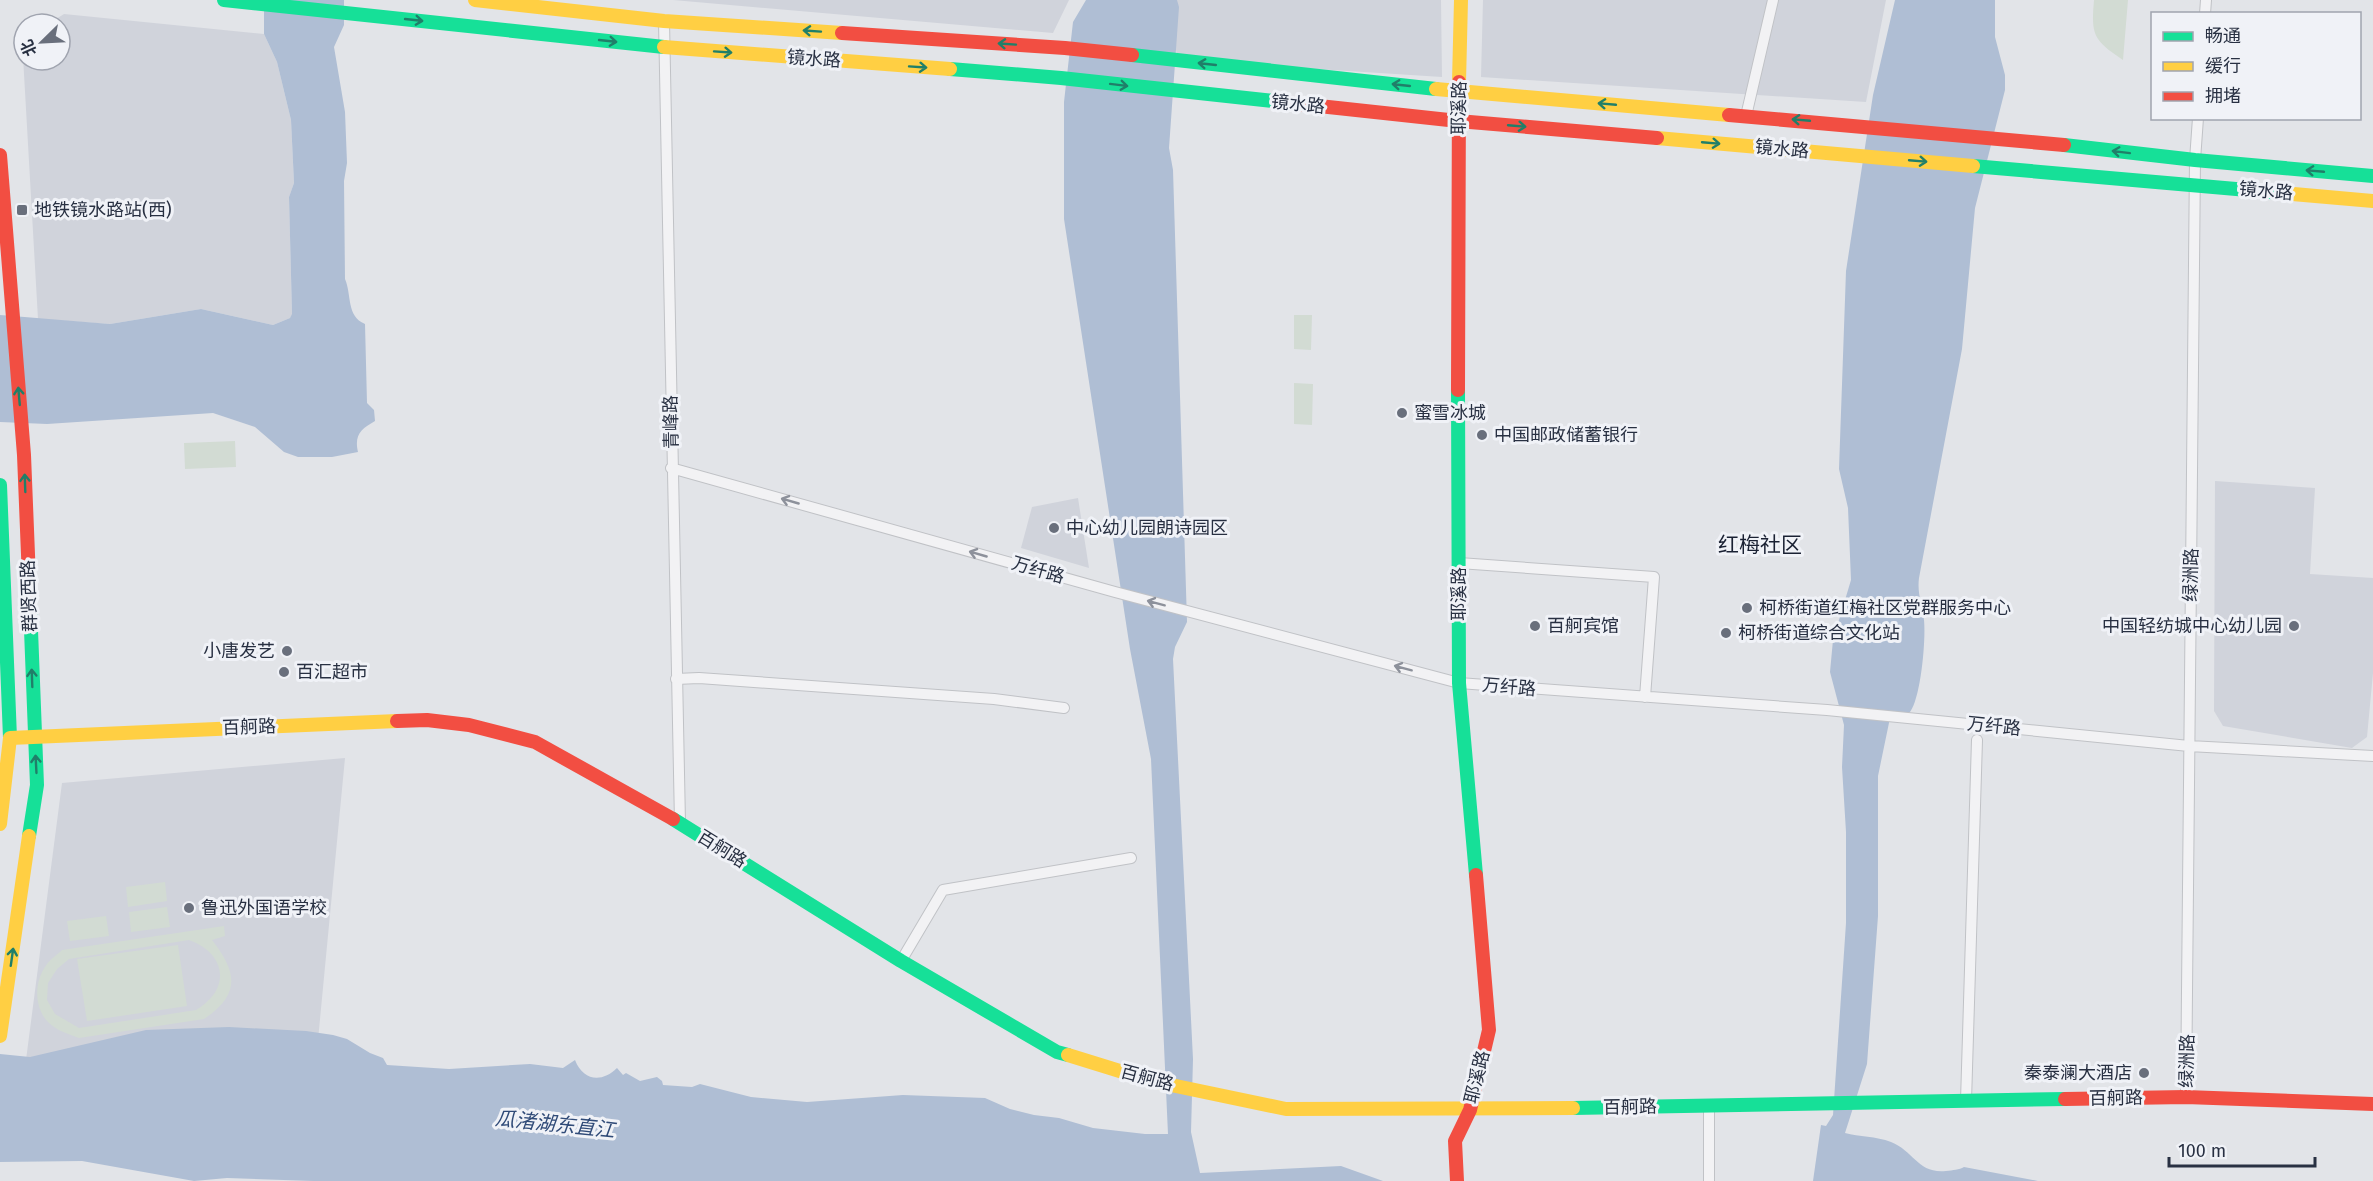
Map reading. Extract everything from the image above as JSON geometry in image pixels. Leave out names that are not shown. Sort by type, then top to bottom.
[{"type":"main road","name":"镜水路","points":[[224,0],[665,47],[1061,78],[1458,120],[2373,201]]},
{"type":"main road","name":"镜水路","points":[[475,0],[664,21],[1065,48],[1459,92],[1859,125],[2373,176]]},
{"type":"main road","name":"耶溪路","points":[[1457,1181],[1455,1141],[1470,1110],[1489,1030],[1459,683],[1458,120],[1461,0]]},
{"type":"main road","name":"群贤西路","points":[[0,154],[24,454],[37,785],[0,1036]]},
{"type":"main road","name":"群贤西路","points":[[0,485],[10,738],[0,824]]},
{"type":"main road","name":"百舸路","points":[[10,738],[427,720],[469,725],[535,742],[680,823],[901,961],[1057,1052],[1152,1081],[1286,1109],[1470,1110],[2186,1097],[2373,1104]]},
{"type":"street","points":[[1746,116],[1773,0]]},
{"type":"street","name":"青峰路","points":[[664,21],[671,468],[680,823]]},
{"type":"street","name":"绿洲路","points":[[2186,1097],[2195,160],[2198,120]]},
{"type":"street","name":"万纤路","points":[[671,468],[1115,592],[1459,683],[1827,710],[2190,746],[2373,756]]},
{"type":"street","points":[[1459,563],[1654,577],[1645,697]]},
{"type":"street","points":[[676,679],[699,678],[994,699],[1064,708]]},
{"type":"street","points":[[1966,1101],[1977,740]]},
{"type":"street","points":[[901,961],[943,890],[1131,858]]},
{"type":"street","points":[[1708,1181],[1709,1106]]},
{"type":"shaded area","points":[[673,0],[1069,0],[1053,33]]},
{"type":"shaded area","points":[[1166,0],[1441,0],[1442,77],[1178,60]]},
{"type":"shaded area","points":[[1483,0],[1886,0],[1866,102],[1481,77]]},
{"type":"shaded area","points":[[2094,0],[2128,0],[2123,60],[2105,47],[2096,36],[2093,21]]},
{"type":"shaded area","points":[[72,15],[264,34],[277,62],[291,120],[294,183],[289,197],[292,315],[290,318],[273,325],[201,309],[110,324],[38,319],[24,72],[72,72]]},
{"type":"shaded area","points":[[1294,315],[1312,315],[1311,350],[1294,349]]},
{"type":"shaded area","points":[[1294,383],[1313,384],[1312,425],[1294,424]]},
{"type":"shaded area","points":[[235,441],[236,467],[185,469],[184,443]]},
{"type":"shaded area","name":"中国轻纺城中心幼儿园","points":[[2215,481],[2315,488],[2310,574],[2373,578],[2373,673],[2367,737],[2352,748],[2223,726],[2214,711]]},
{"type":"shaded area","name":"中心幼儿园朗诗园区","points":[[1078,498],[1089,568],[1021,548],[1032,507]]},
{"type":"shaded area","name":"鲁迅外国语学校","points":[[345,758],[318,1040],[26,1060],[62,783]]},
{"type":"shaded area","points":[[165,882],[167,901],[128,907],[126,887]]},
{"type":"shaded area","points":[[167,907],[170,927],[131,932],[129,912]]},
{"type":"shaded area","points":[[106,916],[109,936],[70,941],[67,921]]},
{"type":"shaded area","points":[[224,926],[225,936],[212,940],[226,962],[231,982],[224,1001],[204,1019],[79,1038],[49,1023],[40,1011],[38,1003],[37,988],[41,973],[62,950]],"holes":[[[189,940],[211,953],[220,972],[215,992],[196,1010],[79,1028],[55,1014],[47,1000],[48,983],[57,969],[69,959]]]},
{"type":"shaded area","points":[[178,945],[187,1006],[87,1021],[77,959]]},
{"type":"water","points":[[264,0],[344,0],[344,25],[334,47],[345,112],[347,163],[344,181],[345,279],[352,310],[355,316],[365,324],[367,403],[374,410],[375,421],[360,433],[357,441],[358,452],[332,457],[298,457],[284,452],[255,427],[213,413],[47,424],[0,422],[0,315],[110,324],[201,309],[273,325],[290,318],[292,314],[289,197],[294,183],[291,120],[277,62],[264,34]]},
{"type":"water","name":"瓜渚湖东直江","points":[[1086,0],[1177,0],[1179,7],[1169,148],[1173,170],[1187,622],[1175,647],[1173,659],[1193,1059],[1191,1132],[1200,1173],[1341,1166],[1383,1181],[313,1181],[227,1178],[194,1181],[82,1161],[0,1162],[0,1054],[30,1057],[146,1030],[229,1027],[306,1031],[333,1035],[347,1039],[383,1058],[387,1065],[449,1069],[530,1064],[563,1068],[575,1060],[583,1072],[593,1078],[605,1076],[617,1068],[623,1075],[626,1073],[640,1081],[657,1077],[663,1085],[692,1087],[700,1084],[751,1097],[807,1102],[903,1095],[985,1098],[1010,1109],[1059,1118],[1093,1128],[1145,1134],[1168,1134],[1151,759],[1130,649],[1064,219],[1064,102],[1073,22]]},
{"type":"water","points":[[1895,0],[1995,0],[1995,37],[2005,75],[2005,90],[1975,208],[1962,349],[1919,578],[1919,594],[1924,620],[1920,681],[1910,712],[1890,718],[1878,776],[1878,916],[1867,1064],[1845,1133],[1891,1142],[1922,1166],[1937,1171],[1964,1167],[2038,1181],[1813,1181],[1821,1125],[1826,1126],[1833,1115],[1846,923],[1846,832],[1842,767],[1844,725],[1830,672],[1833,640],[1851,580],[1848,508],[1839,469],[1846,271],[1873,95]]},
{"type":"traffic: fast","points":[[224,0],[664,47]]},
{"type":"traffic: fast","points":[[1132,55],[1436,89]]},
{"type":"traffic: fast","points":[[950,69],[1061,78],[1282,102]]},
{"type":"traffic: fast","points":[[2064,145],[2195,160],[2373,176]]},
{"type":"traffic: fast","points":[[1973,166],[2282,193]]},
{"type":"traffic: fast","points":[[1458,390],[1459,683],[1476,875]]},
{"type":"traffic: fast","points":[[0,485],[10,738]]},
{"type":"traffic: fast","points":[[29,836],[37,785],[30,604]]},
{"type":"traffic: fast","points":[[673,819],[901,961],[1057,1052],[1068,1055]]},
{"type":"traffic: fast","points":[[1573,1108],[2065,1099]]},
{"type":"traffic: slow","points":[[475,0],[664,21],[842,33]]},
{"type":"traffic: slow","points":[[1459,82],[1461,0]]},
{"type":"traffic: slow","points":[[664,47],[950,69]]},
{"type":"traffic: slow","points":[[1436,89],[1729,115]]},
{"type":"traffic: slow","points":[[1657,138],[1973,166]]},
{"type":"traffic: slow","points":[[2282,193],[2373,201]]},
{"type":"traffic: slow","points":[[10,738],[397,721]]},
{"type":"traffic: slow","points":[[0,824],[10,738]]},
{"type":"traffic: slow","points":[[0,1036],[29,836]]},
{"type":"traffic: slow","points":[[1068,1055],[1152,1081],[1286,1109],[1573,1108]]},
{"type":"traffic: jam","points":[[842,33],[1065,48],[1132,55]]},
{"type":"traffic: jam","points":[[1458,390],[1459,82]]},
{"type":"traffic: jam","points":[[1282,102],[1458,121],[1657,138]]},
{"type":"traffic: jam","points":[[1729,115],[2064,145]]},
{"type":"traffic: jam","points":[[0,155],[24,455],[30,604]]},
{"type":"traffic: jam","points":[[397,721],[427,720],[469,725],[535,742],[673,819]]},
{"type":"traffic: jam","points":[[1457,1181],[1455,1141],[1470,1110],[1489,1030],[1476,875]]},
{"type":"traffic: jam","points":[[2065,1099],[2186,1097],[2373,1104]]},
{"type":"place","name":"地铁镜水路站(西)","points":[[22,210]]},
{"type":"place","name":"蜜雪冰城","points":[[1402,413]]},
{"type":"place","name":"中国邮政储蓄银行","points":[[1482,435]]},
{"type":"place","name":"中心幼儿园朗诗园区","points":[[1054,528]]},
{"type":"place","name":"柯桥街道红梅社区党群服务中心","points":[[1747,608]]},
{"type":"place","name":"百舸宾馆","points":[[1535,626]]},
{"type":"place","name":"中国轻纺城中心幼儿园","points":[[2294,626]]},
{"type":"place","name":"柯桥街道综合文化站","points":[[1726,633]]},
{"type":"place","name":"小唐发艺","points":[[287,651]]},
{"type":"place","name":"百汇超市","points":[[284,672]]},
{"type":"place","name":"鲁迅外国语学校","points":[[189,908]]},
{"type":"place","name":"秦泰澜大酒店","points":[[2144,1073]]},
{"type":"district","name":"红梅社区","points":[[1760,545]]}]
